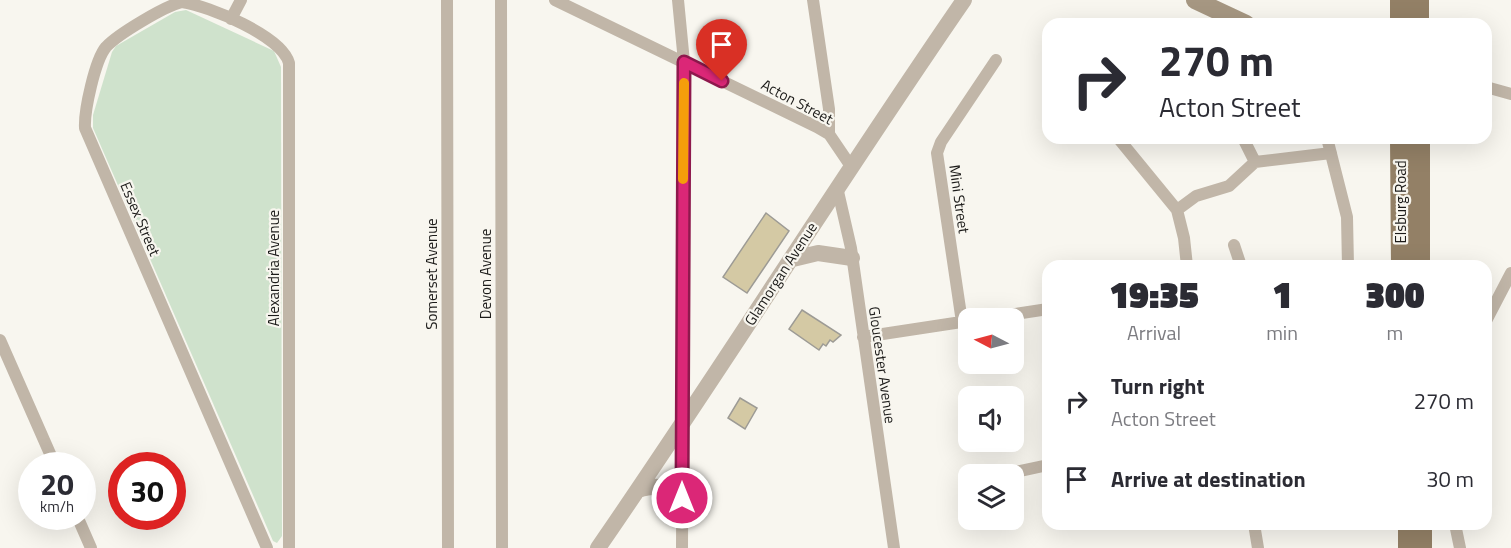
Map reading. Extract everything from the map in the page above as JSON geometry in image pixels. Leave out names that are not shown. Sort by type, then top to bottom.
[{"type":"main road","points":[[1195,0],[1233,18]]},
{"type":"main road","points":[[1400,0],[1400,18]]},
{"type":"main road","points":[[1419,0],[1419,18]]},
{"type":"main road","name":"Elsburg Road","points":[[1400,144],[1401,260]]},
{"type":"main road","name":"Elsburg Road","points":[[1420,144],[1420,260]]},
{"type":"main road","points":[[1408,530],[1408,548]]},
{"type":"main road","points":[[1422,530],[1422,548]]},
{"type":"street","points":[[231,19],[241,0]]},
{"type":"street","name":"Somerset Avenue","points":[[447,0],[448,548]]},
{"type":"street","name":"Devon Avenue","points":[[501,0],[502,548]]},
{"type":"street","name":"Acton Street","points":[[555,0],[829,134],[850,165]]},
{"type":"street","points":[[678,0],[684,62],[682,548]]},
{"type":"street","points":[[813,0],[829,109],[829,134]]},
{"type":"street","name":"Glamorgan Avenue","points":[[598,548],[793,259],[850,165],[964,0]]},
{"type":"street","name":"Essex Street","points":[[231,19],[182,2],[115,40],[102,54],[86,111],[85,128],[267,548]]},
{"type":"street","name":"Alexandria Avenue","points":[[231,19],[277,45],[289,63],[289,548]]},
{"type":"street","name":"Mini Street","points":[[963,308],[937,153],[941,142],[996,60]]},
{"type":"street","points":[[1492,89],[1511,94]]},
{"type":"street","points":[[1123,144],[1177,210],[1184,238],[1186,260]]},
{"type":"street","points":[[1246,144],[1255,162]]},
{"type":"street","points":[[1329,144],[1347,217],[1348,260]]},
{"type":"street","points":[[1177,210],[1196,196],[1229,186],[1255,162],[1331,153]]},
{"type":"street","name":"Gloucester Avenue","points":[[837,187],[852,258],[894,548]]},
{"type":"street","points":[[1234,244],[1239,260]]},
{"type":"street","points":[[793,259],[818,253],[852,258]]},
{"type":"street","points":[[1492,309],[1511,273]]},
{"type":"street","points":[[1024,313],[1042,310]]},
{"type":"street","points":[[863,337],[958,323]]},
{"type":"street","points":[[0,340],[4,361],[49,452]]},
{"type":"street","points":[[1024,470],[1042,466]]},
{"type":"street","points":[[638,490],[650,486],[665,487],[682,498]]},
{"type":"street","points":[[83,530],[91,548]]},
{"type":"street","points":[[1255,530],[1258,548]]},
{"type":"street","points":[[1456,530],[1460,548]]},
{"type":"green space","points":[[186,10],[274,51],[281,67],[282,536],[277,543],[273,541],[93,128],[93,115],[112,52],[116,46],[175,12]]},
{"type":"building","points":[[766,213],[789,231],[747,293],[723,277]]},
{"type":"building","points":[[802,310],[841,335],[833,342],[830,340],[826,346],[823,344],[819,350],[789,329]]},
{"type":"building","points":[[740,398],[757,408],[745,429],[728,418]]},
{"type":"slow traffic","points":[[683,179],[684,83]]},
{"type":"route","points":[[682,498],[684,62],[722,81]]}]
